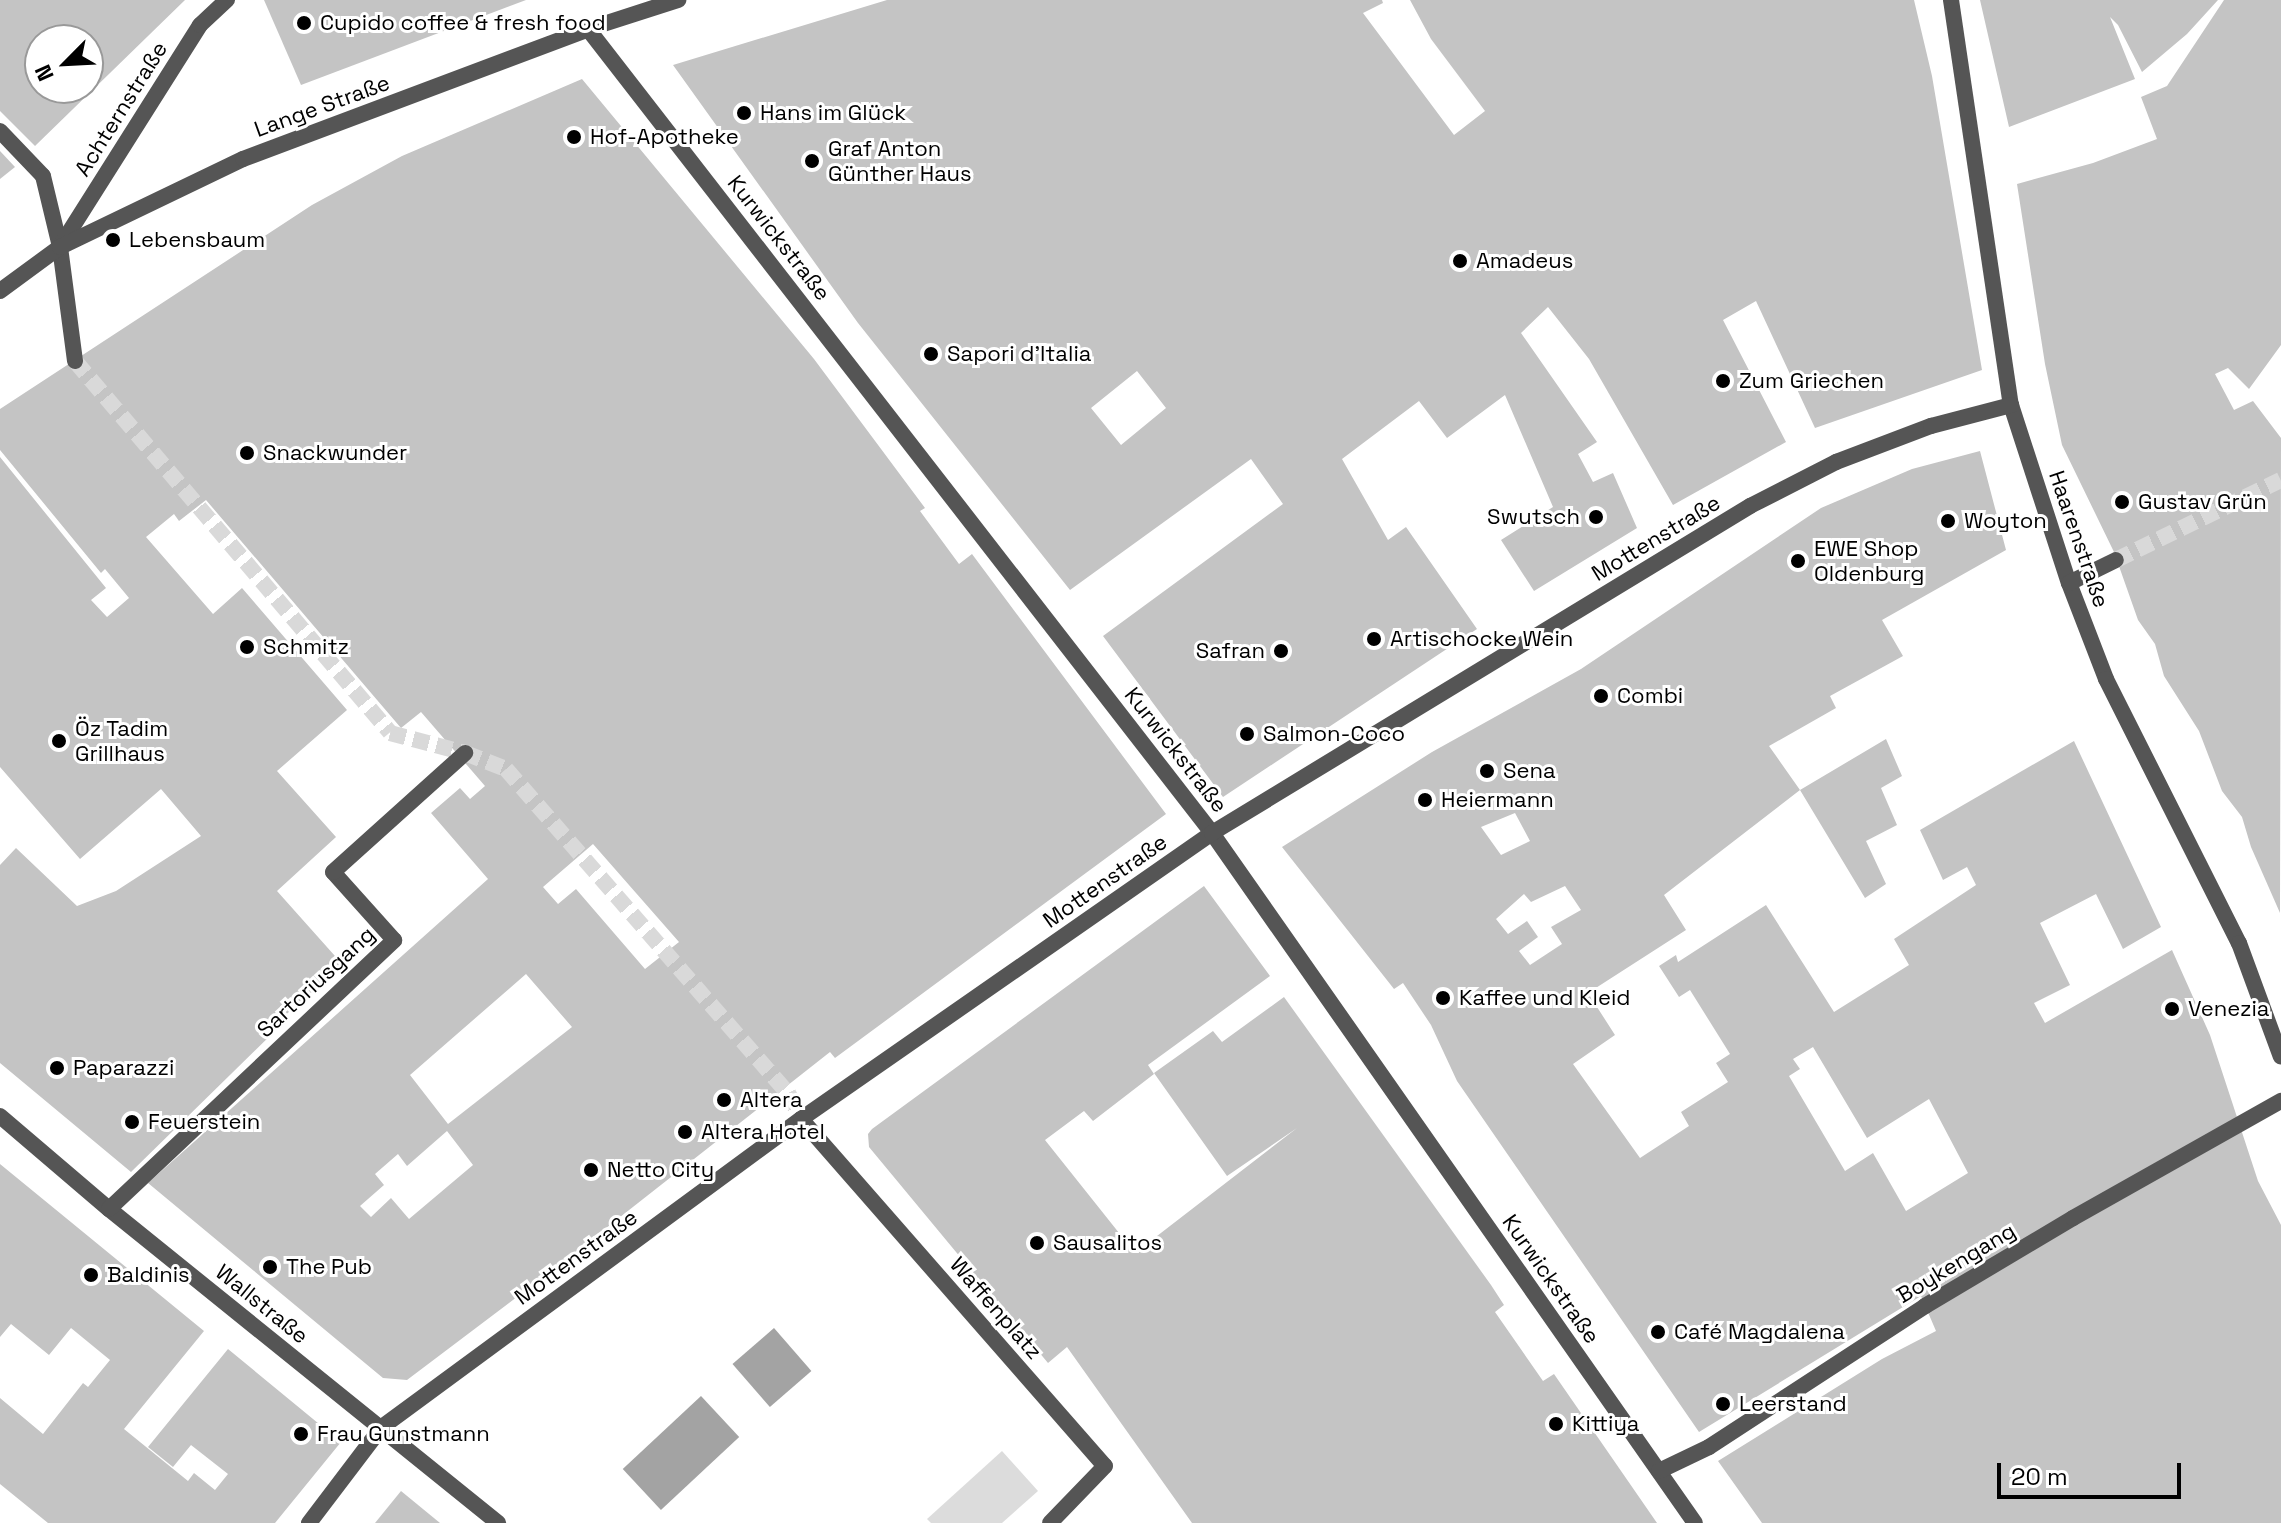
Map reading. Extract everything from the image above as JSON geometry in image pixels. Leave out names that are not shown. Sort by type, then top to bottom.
[{"type":"street","name":"Achternstraße","points":[[60,247],[200,25],[227,0]]},
{"type":"street","name":"Lange Straße","points":[[0,291],[60,247],[243,159],[588,29],[678,0]]},
{"type":"street","name":"Haarenstraße","points":[[1951,0],[2011,405],[2069,583],[2106,679],[2239,943],[2281,1057]]},
{"type":"street","name":"Kurwickstraße","points":[[588,29],[1212,833],[1695,1523]]},
{"type":"street","points":[[0,131],[43,176],[60,247],[75,361]]},
{"type":"street","name":"Mottenstraße","points":[[309,1523],[382,1427],[801,1119],[1212,833],[1750,506],[1849,457],[1931,426],[2011,405]]},
{"type":"street","points":[[2069,583],[2116,560]]},
{"type":"street","name":"Sartoriusgang","points":[[109,1209],[394,940],[333,872],[465,753]]},
{"type":"street","name":"Boykengang","points":[[1659,1471],[1709,1447],[1993,1266],[2281,1101]]},
{"type":"street","name":"Wallstraße","points":[[0,1116],[109,1209],[498,1523]]},
{"type":"street","name":"Waffenplatz","points":[[801,1119],[1105,1466],[1050,1523]]},
{"type":"shaded area","points":[[774,1328],[811,1371],[770,1407],[732,1364]]},
{"type":"shaded area","points":[[701,1396],[739,1437],[661,1510],[623,1469]]},
{"type":"shaded area","points":[[1002,1451],[1038,1491],[1002,1523],[931,1523],[927,1519]]},
{"type":"building","points":[[0,0],[185,0],[104,79],[104,24],[24,24],[24,104],[78,104],[35,146],[0,111]]},
{"type":"building","points":[[264,0],[526,0],[301,85]]},
{"type":"building","points":[[887,0],[1382,0],[1383,3],[1363,13],[1454,135],[1485,111],[1431,39],[1410,0],[1914,0],[1932,76],[1982,370],[1815,428],[1756,301],[1723,320],[1786,442],[1673,505],[1589,359],[1548,307],[1521,333],[1597,442],[1578,454],[1593,482],[1613,473],[1637,528],[1534,591],[1501,540],[1553,507],[1505,395],[1447,438],[1419,401],[1342,459],[1388,540],[1406,527],[1477,629],[1223,797],[1103,636],[1283,504],[1251,459],[1070,590],[858,323],[673,65]],"holes":[[[1137,371],[1166,408],[1121,445],[1091,408]]]},
{"type":"building","points":[[1980,0],[2218,0],[2187,34],[2142,72],[2118,25],[2110,17],[2135,79],[2009,127]]},
{"type":"building","points":[[2224,0],[2281,0],[2281,345],[2249,389],[2228,368],[2215,374],[2234,410],[2253,401],[2281,438],[2280,913],[2251,847],[2242,817],[2222,791],[2199,731],[2164,676],[2155,644],[2138,620],[2114,552],[2062,445],[2045,364],[2017,184],[2093,163],[2157,139],[2141,97],[2167,86]]},
{"type":"building","points":[[582,79],[814,359],[925,508],[920,511],[959,564],[972,554],[1166,814],[835,1058],[830,1052],[407,1380],[383,1378],[148,1183],[488,879],[431,813],[460,788],[470,799],[485,786],[421,712],[401,728],[206,500],[179,521],[174,514],[146,537],[213,614],[242,588],[347,710],[277,771],[336,837],[277,891],[343,965],[274,1025],[277,1029],[131,1172],[0,1063],[0,865],[16,848],[77,906],[116,891],[201,836],[161,789],[80,859],[0,767],[0,457],[106,588],[91,600],[107,617],[129,598],[105,569],[101,573],[0,450],[0,409],[312,205],[402,156]],"holes":[[[593,844],[679,942],[645,969],[576,889],[558,904],[543,887]],[[526,974],[572,1027],[448,1124],[410,1075]],[[447,1131],[473,1165],[409,1219],[391,1198],[371,1217],[360,1206],[384,1185],[375,1174],[398,1154],[407,1166]]]},
{"type":"building","points":[[0,151],[15,167],[0,179]]},
{"type":"building","points":[[1980,451],[2006,550],[1882,620],[1903,656],[1830,696],[1836,708],[1769,746],[1800,790],[1664,895],[1686,930],[1588,993],[1615,1035],[1573,1064],[1640,1158],[1689,1126],[1681,1112],[1728,1082],[1716,1063],[1730,1054],[1690,990],[1679,997],[1659,966],[1676,955],[1678,962],[1766,905],[1834,1012],[1909,965],[1894,939],[1976,885],[1967,867],[1943,880],[1920,830],[2074,741],[2161,927],[2123,949],[2096,894],[2040,923],[2070,985],[2034,1003],[2045,1023],[2172,950],[2210,1035],[2258,1181],[2281,1225],[2281,1523],[1762,1523],[1718,1461],[1882,1359],[1936,1331],[1921,1296],[1699,1432],[1457,1081],[1431,1025],[1403,983],[1394,989],[1282,847],[1432,752],[1581,669],[1821,508],[1912,469]],"holes":[[[1515,813],[1530,841],[1501,855],[1481,827]],[[1565,886],[1581,910],[1551,927],[1562,944],[1530,965],[1519,951],[1538,937],[1527,921],[1508,934],[1496,919],[1524,894],[1531,902]],[[1813,1047],[1867,1138],[1929,1099],[1968,1173],[1906,1211],[1873,1153],[1845,1171],[1789,1076],[1800,1069],[1793,1059]]]},
{"type":"building","points":[[1886,739],[1902,776],[1881,788],[1897,825],[1866,841],[1886,884],[1865,898],[1800,790]]},
{"type":"building","points":[[1204,886],[1270,976],[1148,1065],[1154,1074],[1093,1121],[1084,1111],[1045,1140],[1135,1253],[1297,1128],[1227,1176],[1154,1073],[1213,1031],[1222,1042],[1284,997],[1491,1285],[1504,1305],[1495,1312],[1543,1381],[1554,1374],[1657,1523],[1192,1523],[1067,1347],[1048,1363],[869,1147],[868,1134],[872,1129]]},
{"type":"building","points":[[0,1164],[204,1331],[124,1429],[188,1481],[194,1473],[215,1490],[228,1474],[191,1445],[173,1467],[148,1447],[228,1349],[341,1442],[275,1523],[48,1523],[0,1484],[0,1398],[43,1434],[83,1383],[88,1387],[110,1360],[71,1328],[49,1355],[11,1324],[0,1337]]},
{"type":"building","points":[[401,1491],[440,1523],[375,1523]]},
{"type":"tunnel","points":[[75,361],[390,733],[465,753],[506,769],[788,1093],[801,1119]]},
{"type":"tunnel","points":[[2116,560],[2281,480]]},
{"type":"place","name":"Cupido coffee & fresh food","points":[[304,23]]},
{"type":"place","name":"Hans im Glück","points":[[744,113]]},
{"type":"place","name":"Hof-Apotheke","points":[[574,137]]},
{"type":"place","name":"Graf Anton Günther Haus","points":[[812,161]]},
{"type":"place","name":"Lebensbaum","points":[[113,240]]},
{"type":"place","name":"Amadeus","points":[[1460,261]]},
{"type":"place","name":"Sapori d'Italia","points":[[931,354]]},
{"type":"place","name":"Zum Griechen","points":[[1723,381]]},
{"type":"place","name":"Snackwunder","points":[[247,453]]},
{"type":"place","name":"Gustav Grün","points":[[2122,502]]},
{"type":"place","name":"Swutsch","points":[[1596,517]]},
{"type":"place","name":"Woyton","points":[[1948,521]]},
{"type":"place","name":"EWE Shop Oldenburg","points":[[1798,561]]},
{"type":"place","name":"Artischocke Wein","points":[[1374,639]]},
{"type":"place","name":"Schmitz","points":[[247,647]]},
{"type":"place","name":"Safran","points":[[1281,651]]},
{"type":"place","name":"Combi","points":[[1601,696]]},
{"type":"place","name":"Salmon-Coco","points":[[1247,734]]},
{"type":"place","name":"Öz Tadim Grillhaus","points":[[59,741]]},
{"type":"place","name":"Sena","points":[[1487,771]]},
{"type":"place","name":"Heiermann","points":[[1425,800]]},
{"type":"place","name":"Kaffee und Kleid","points":[[1443,998]]},
{"type":"place","name":"Venezia","points":[[2172,1009]]},
{"type":"place","name":"Paparazzi","points":[[57,1068]]},
{"type":"place","name":"Altera","points":[[724,1100]]},
{"type":"place","name":"Feuerstein","points":[[132,1122]]},
{"type":"place","name":"Altera Hotel","points":[[685,1132]]},
{"type":"place","name":"Netto City","points":[[591,1170]]},
{"type":"place","name":"Sausalitos","points":[[1037,1243]]},
{"type":"place","name":"The Pub","points":[[270,1267]]},
{"type":"place","name":"Baldinis","points":[[91,1275]]},
{"type":"place","name":"Café Magdalena","points":[[1658,1332]]},
{"type":"place","name":"Leerstand","points":[[1723,1404]]},
{"type":"place","name":"Kittiya","points":[[1556,1424]]},
{"type":"place","name":"Frau Gunstmann","points":[[301,1434]]}]
